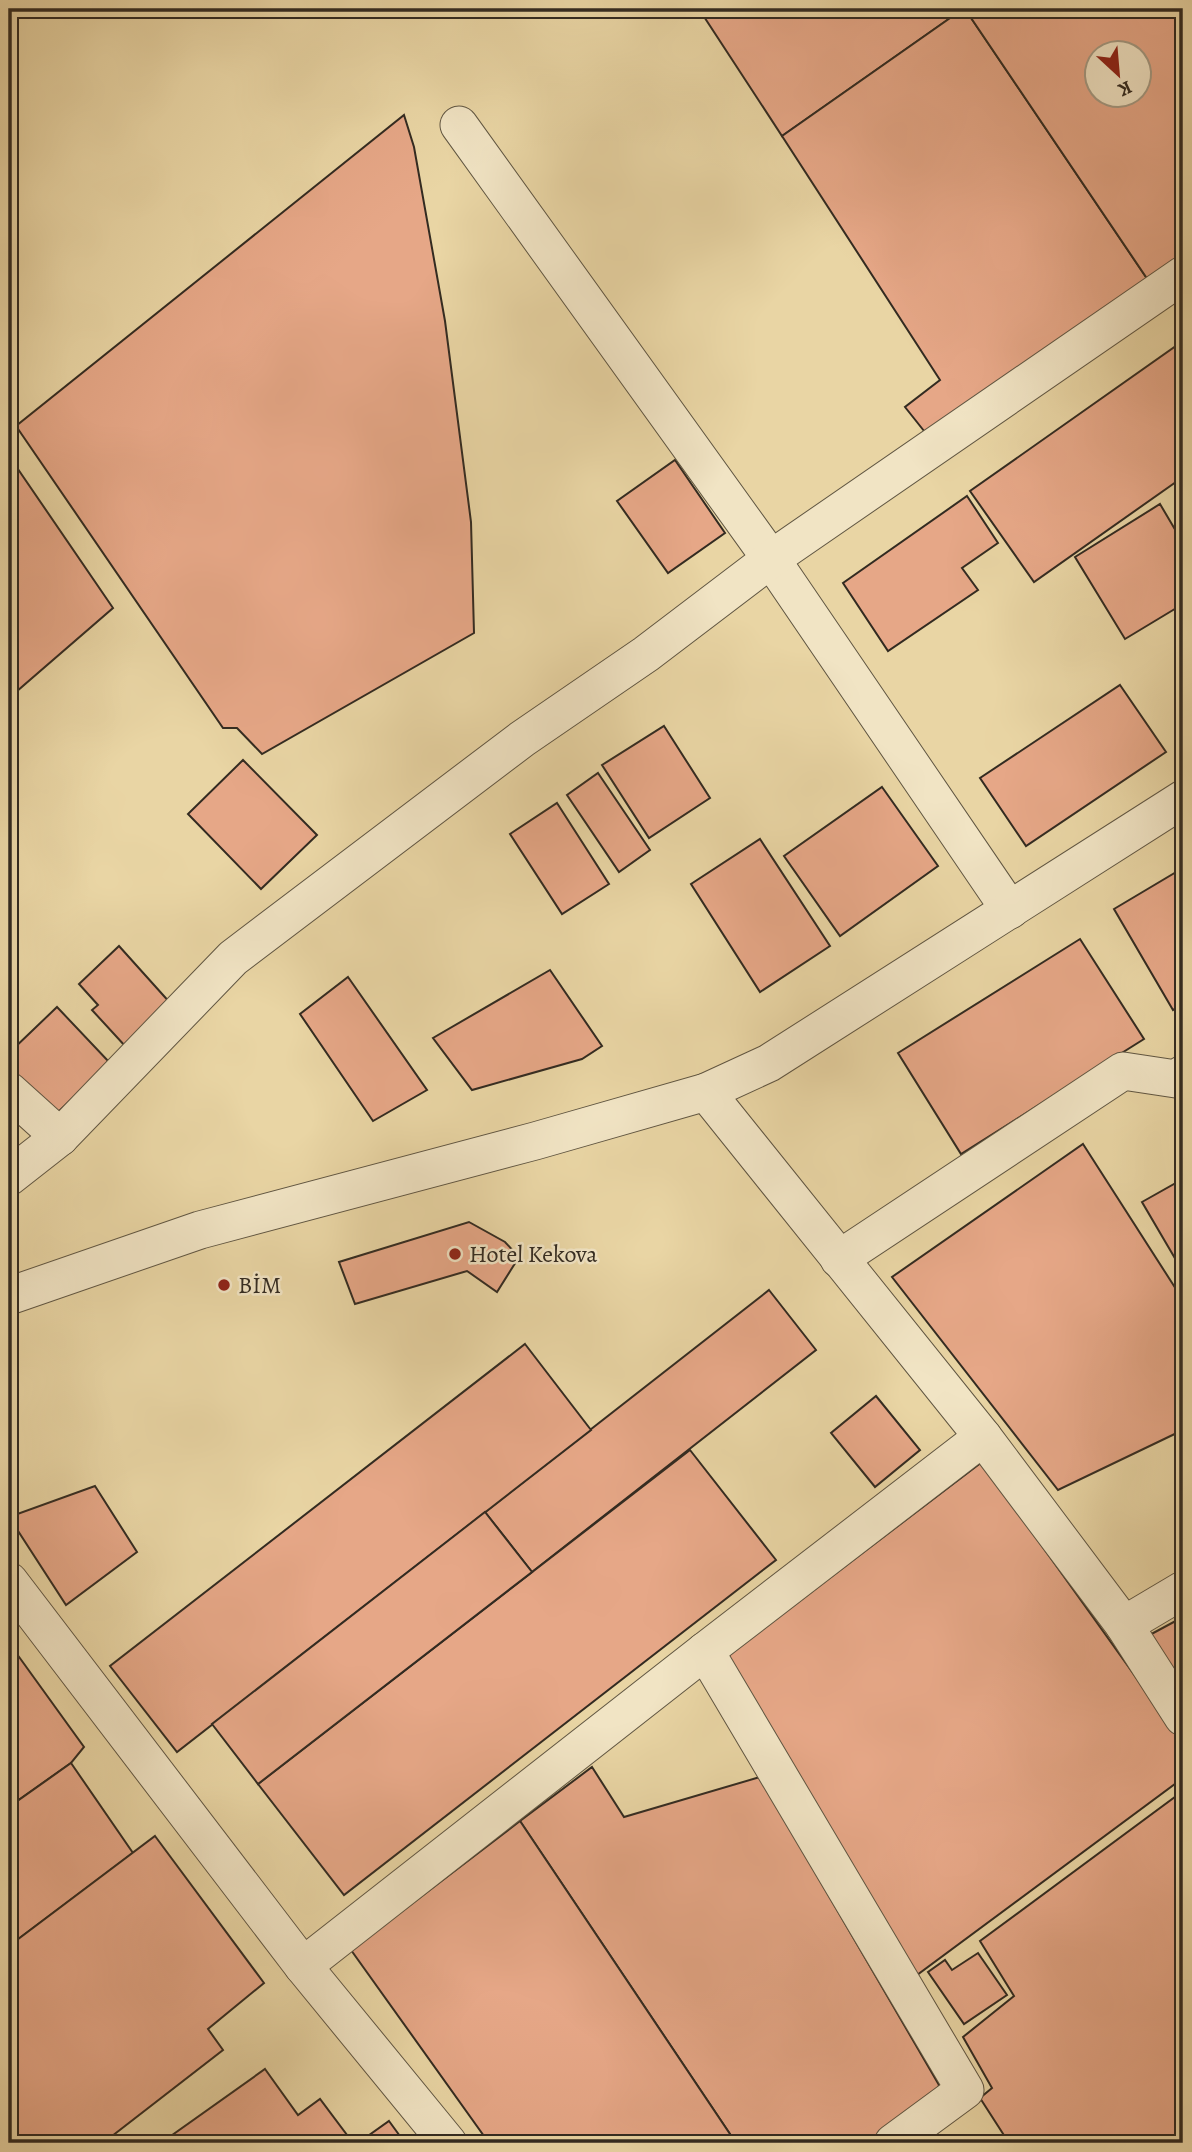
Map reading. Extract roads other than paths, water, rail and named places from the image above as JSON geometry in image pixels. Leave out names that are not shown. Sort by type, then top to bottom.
[{"type":"street","points":[[459,125],[771,559],[1010,910]]},
{"type":"street","points":[[9,1177],[60,1137],[233,958],[522,739],[646,654],[771,559],[1183,275]]},
{"type":"street","points":[[9,1296],[200,1230],[706,1092],[769,1063],[1183,799]]},
{"type":"street","points":[[839,1259],[1123,1071],[1176,1079],[1183,1074]]},
{"type":"street","points":[[9,1091],[60,1137]]},
{"type":"street","points":[[706,1092],[983,1437],[1124,1625],[1183,1717]]},
{"type":"street","points":[[303,1966],[983,1437]]},
{"type":"street","points":[[9,1581],[303,1966],[448,2143]]},
{"type":"street","points":[[1124,1625],[1183,1590]]},
{"type":"street","points":[[705,1651],[965,2090],[893,2143]]},
{"type":"place","name":"Hotel Kekova","points":[[455,1254]]},
{"type":"place","name":"BİM","points":[[224,1285]]}]
